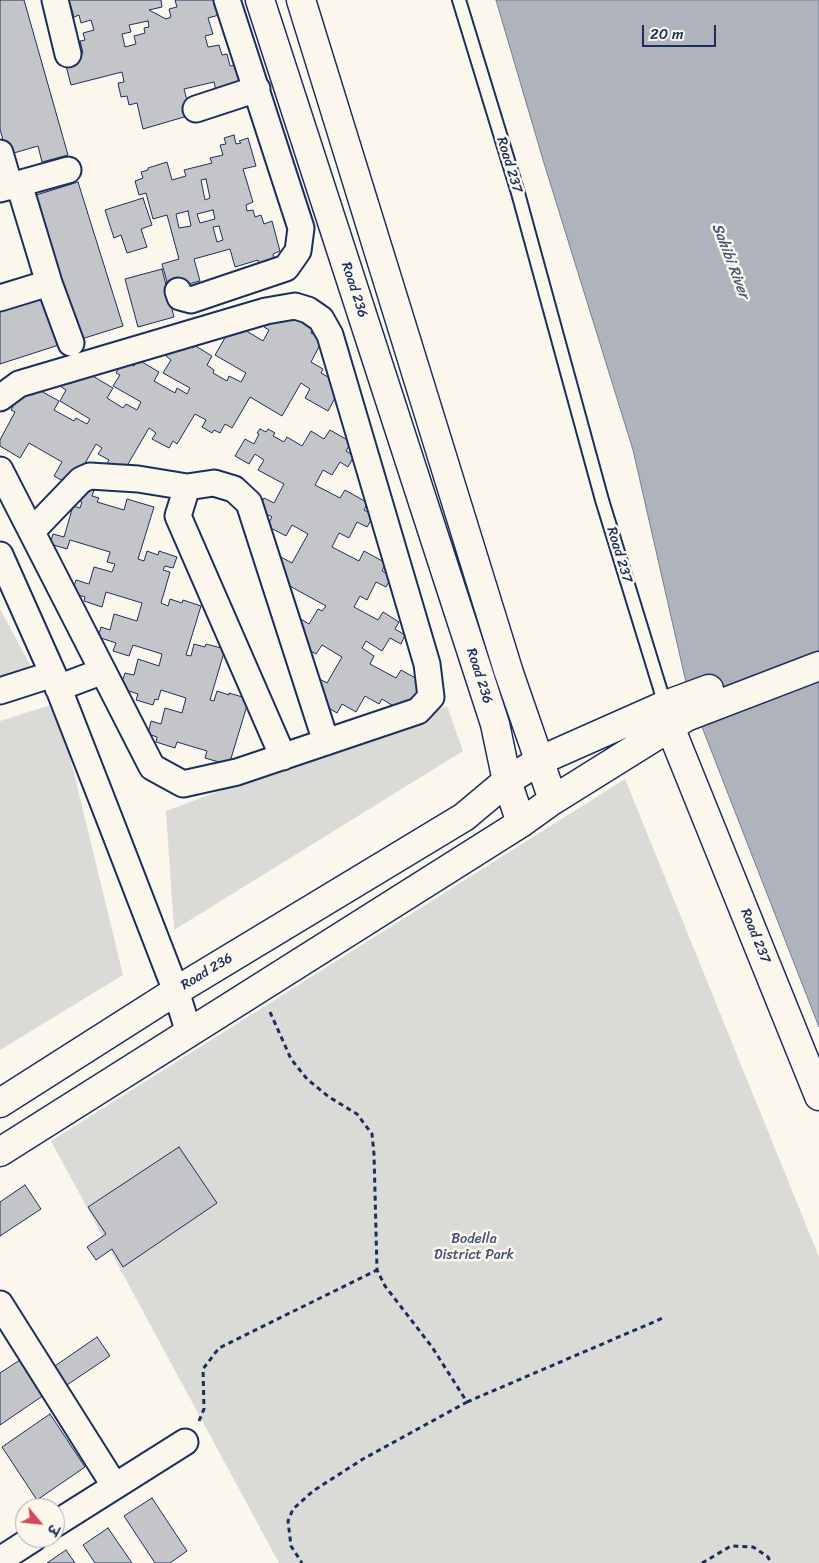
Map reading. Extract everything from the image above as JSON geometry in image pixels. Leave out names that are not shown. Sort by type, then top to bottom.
[{"type":"street","points":[[55,0],[68,54]]},
{"type":"street","points":[[178,291],[180,297],[191,300],[286,268],[298,251],[301,228],[227,0]]},
{"type":"street","name":"Road 236","points":[[0,1103],[176,991],[464,817],[507,781],[495,724],[260,0]]},
{"type":"street","points":[[301,0],[500,645],[538,761],[553,800]]},
{"type":"street","points":[[196,109],[257,89]]},
{"type":"street","points":[[0,153],[10,187],[71,343]]},
{"type":"street","points":[[10,187],[68,170]]},
{"type":"street","points":[[0,298],[49,283]]},
{"type":"street","points":[[0,398],[19,384],[266,310],[295,306],[308,310],[321,319],[330,335],[427,664],[431,696],[418,711],[237,772],[183,784],[152,767],[0,470]]},
{"type":"street","points":[[32,531],[81,480],[90,476],[138,479],[186,487],[214,483],[234,489],[249,503],[326,742]]},
{"type":"street","points":[[186,487],[178,516],[283,757]]},
{"type":"street","points":[[0,555],[55,681],[176,991],[189,1033]]},
{"type":"street","points":[[0,1152],[521,823],[675,713],[819,647]]},
{"type":"street","points":[[521,823],[507,781],[538,761],[675,713],[819,666]]},
{"type":"street","points":[[0,691],[103,671]]},
{"type":"street","name":"Road 237","points":[[675,713],[819,1096]]},
{"type":"street","points":[[0,1304],[114,1485]]},
{"type":"street","points":[[65,1517],[184,1442]]},
{"type":"street","points":[[0,1560],[19,1548]]},
{"type":"lane","name":"Road 237","points":[[459,0],[518,193],[602,500],[662,695],[675,713]]},
{"type":"path","points":[[275,1024],[291,1059],[307,1079],[329,1097],[357,1114],[372,1134],[377,1270],[385,1286],[432,1347],[466,1402]]},
{"type":"path","points":[[184,1442],[195,1430],[204,1409],[203,1369],[218,1348],[377,1270]]},
{"type":"path","points":[[302,1563],[291,1546],[288,1520],[293,1509],[313,1491],[363,1459],[466,1402],[663,1318]]},
{"type":"path","points":[[702,1563],[732,1546],[753,1547],[768,1557],[771,1563]]},
{"type":"green space","points":[[0,609],[32,668],[0,676]]},
{"type":"green space","points":[[57,703],[123,975],[0,1050],[0,721]]},
{"type":"green space","points":[[447,706],[463,751],[174,930],[166,811]]},
{"type":"green space","name":"Bodella District Park","points":[[625,779],[819,1257],[819,1563],[279,1563],[51,1141]]},
{"type":"water","name":"Sahibi River","points":[[496,0],[819,0],[819,1027],[688,691],[633,450],[544,163]]},
{"type":"building","points":[[0,0],[24,0],[68,155],[42,162],[38,146],[7,155],[0,129]]},
{"type":"building","points":[[58,0],[161,0],[162,7],[149,10],[166,19],[171,17],[169,9],[177,7],[175,0],[215,0],[219,15],[208,18],[213,34],[205,36],[208,47],[219,45],[222,55],[227,54],[230,66],[236,65],[247,75],[218,100],[214,82],[184,89],[191,115],[143,129],[137,103],[129,105],[127,96],[121,97],[118,83],[124,82],[122,72],[71,85],[64,58],[83,53],[80,41],[85,40],[83,33],[94,30],[91,20],[81,23],[79,15],[74,17],[70,3],[59,5]],"holes":[[[148,21],[149,27],[144,28],[145,33],[134,36],[136,44],[125,47],[122,34],[131,32],[129,25]]]},
{"type":"building","points":[[234,135],[236,144],[248,138],[256,166],[243,169],[253,202],[246,205],[247,211],[253,210],[255,217],[261,215],[264,224],[272,221],[280,251],[273,254],[274,260],[259,265],[258,260],[235,267],[230,249],[194,259],[200,281],[169,289],[162,264],[179,259],[167,215],[153,219],[146,193],[139,195],[135,181],[143,178],[141,172],[167,162],[172,180],[186,176],[184,170],[212,163],[210,158],[223,155],[220,145],[226,144],[224,138]],"holes":[[[206,179],[210,198],[205,200],[201,180]],[[213,210],[215,219],[200,223],[197,214]],[[188,211],[191,226],[179,228],[176,214]],[[219,226],[223,240],[217,242],[213,227]]]},
{"type":"building","points":[[78,182],[123,326],[75,341],[30,197]]},
{"type":"building","points":[[143,198],[152,225],[141,229],[147,247],[127,253],[121,235],[114,238],[105,210]]},
{"type":"building","points":[[162,269],[174,317],[138,327],[125,279]]},
{"type":"building","points":[[50,289],[68,342],[0,364],[0,305]]},
{"type":"building","points":[[272,311],[290,315],[315,326],[311,333],[318,337],[317,340],[321,343],[311,362],[323,369],[321,373],[342,385],[328,411],[305,398],[310,389],[301,383],[282,416],[250,397],[232,428],[225,424],[220,433],[214,430],[212,433],[202,427],[206,420],[195,414],[177,444],[173,441],[169,448],[152,439],[156,433],[149,428],[121,476],[105,467],[109,460],[98,454],[102,448],[96,444],[72,486],[54,476],[62,462],[29,443],[20,458],[0,446],[0,440],[15,412],[11,410],[22,389],[33,395],[36,390],[41,391],[59,401],[54,410],[74,421],[76,418],[87,424],[90,419],[60,401],[66,390],[60,386],[68,372],[82,380],[86,375],[90,377],[91,375],[113,388],[107,398],[123,408],[126,404],[137,410],[141,402],[113,386],[120,375],[116,373],[123,360],[134,366],[136,361],[142,362],[159,372],[154,381],[175,393],[177,388],[187,394],[190,388],[163,373],[171,360],[166,356],[174,343],[185,350],[188,346],[193,348],[194,345],[212,356],[207,365],[214,370],[213,373],[227,381],[229,376],[241,382],[246,373],[215,355],[229,331],[235,335],[240,327],[263,341],[269,330],[264,327]]},
{"type":"building","points":[[260,429],[266,432],[268,429],[275,433],[273,436],[284,442],[287,437],[302,446],[311,431],[324,439],[330,430],[351,442],[346,451],[354,456],[348,467],[340,462],[332,475],[323,470],[315,485],[340,498],[345,490],[368,503],[364,510],[374,515],[367,527],[357,522],[349,538],[339,533],[332,547],[359,561],[364,551],[386,563],[382,571],[392,576],[386,587],[376,582],[367,600],[360,596],[354,607],[378,620],[383,612],[399,622],[395,629],[405,635],[401,644],[390,638],[382,651],[366,641],[362,648],[374,656],[370,664],[396,678],[401,670],[421,681],[417,689],[425,693],[418,705],[403,712],[382,699],[379,704],[365,696],[356,712],[342,704],[337,713],[315,700],[316,677],[327,683],[342,657],[322,645],[316,654],[302,646],[299,618],[309,624],[318,609],[322,611],[326,606],[277,579],[279,556],[292,563],[308,534],[292,525],[286,536],[267,526],[272,517],[258,509],[264,498],[274,503],[284,484],[258,470],[264,460],[255,454],[249,464],[235,456],[245,439],[254,444]]},
{"type":"building","points":[[89,489],[94,490],[92,496],[99,498],[97,502],[124,510],[127,499],[154,507],[138,559],[144,561],[147,551],[158,555],[159,551],[177,557],[173,568],[165,566],[163,570],[170,572],[161,603],[168,606],[170,599],[182,603],[183,600],[201,606],[186,655],[191,656],[194,644],[205,647],[206,644],[225,649],[210,700],[214,701],[217,691],[249,699],[229,765],[205,758],[207,751],[177,742],[175,748],[156,742],[157,737],[148,734],[151,721],[161,724],[165,708],[182,713],[186,698],[161,690],[158,700],[155,699],[153,705],[136,700],[138,694],[120,688],[125,673],[134,675],[138,659],[159,666],[162,654],[133,645],[129,656],[113,651],[116,643],[98,637],[101,627],[110,630],[114,614],[137,621],[142,603],[106,592],[102,607],[84,601],[85,597],[72,593],[76,580],[89,584],[94,567],[112,572],[115,564],[107,562],[110,552],[70,540],[67,549],[50,544],[53,534],[64,537],[73,506],[80,508],[82,502],[74,499]]},
{"type":"building","points":[[179,1147],[217,1203],[123,1267],[112,1249],[96,1260],[87,1247],[106,1234],[88,1207]]},
{"type":"building","points":[[25,1185],[41,1209],[0,1236],[0,1202]]},
{"type":"building","points":[[97,1337],[110,1356],[64,1387],[52,1368]]},
{"type":"building","points":[[20,1360],[44,1395],[0,1425],[0,1373]]},
{"type":"building","points":[[50,1414],[85,1467],[40,1498],[36,1498],[2,1447]]},
{"type":"building","points":[[152,1498],[187,1551],[170,1563],[155,1563],[124,1516]]},
{"type":"building","points":[[108,1528],[132,1563],[95,1563],[83,1545]]},
{"type":"building","points":[[66,1550],[75,1563],[47,1563]]}]
